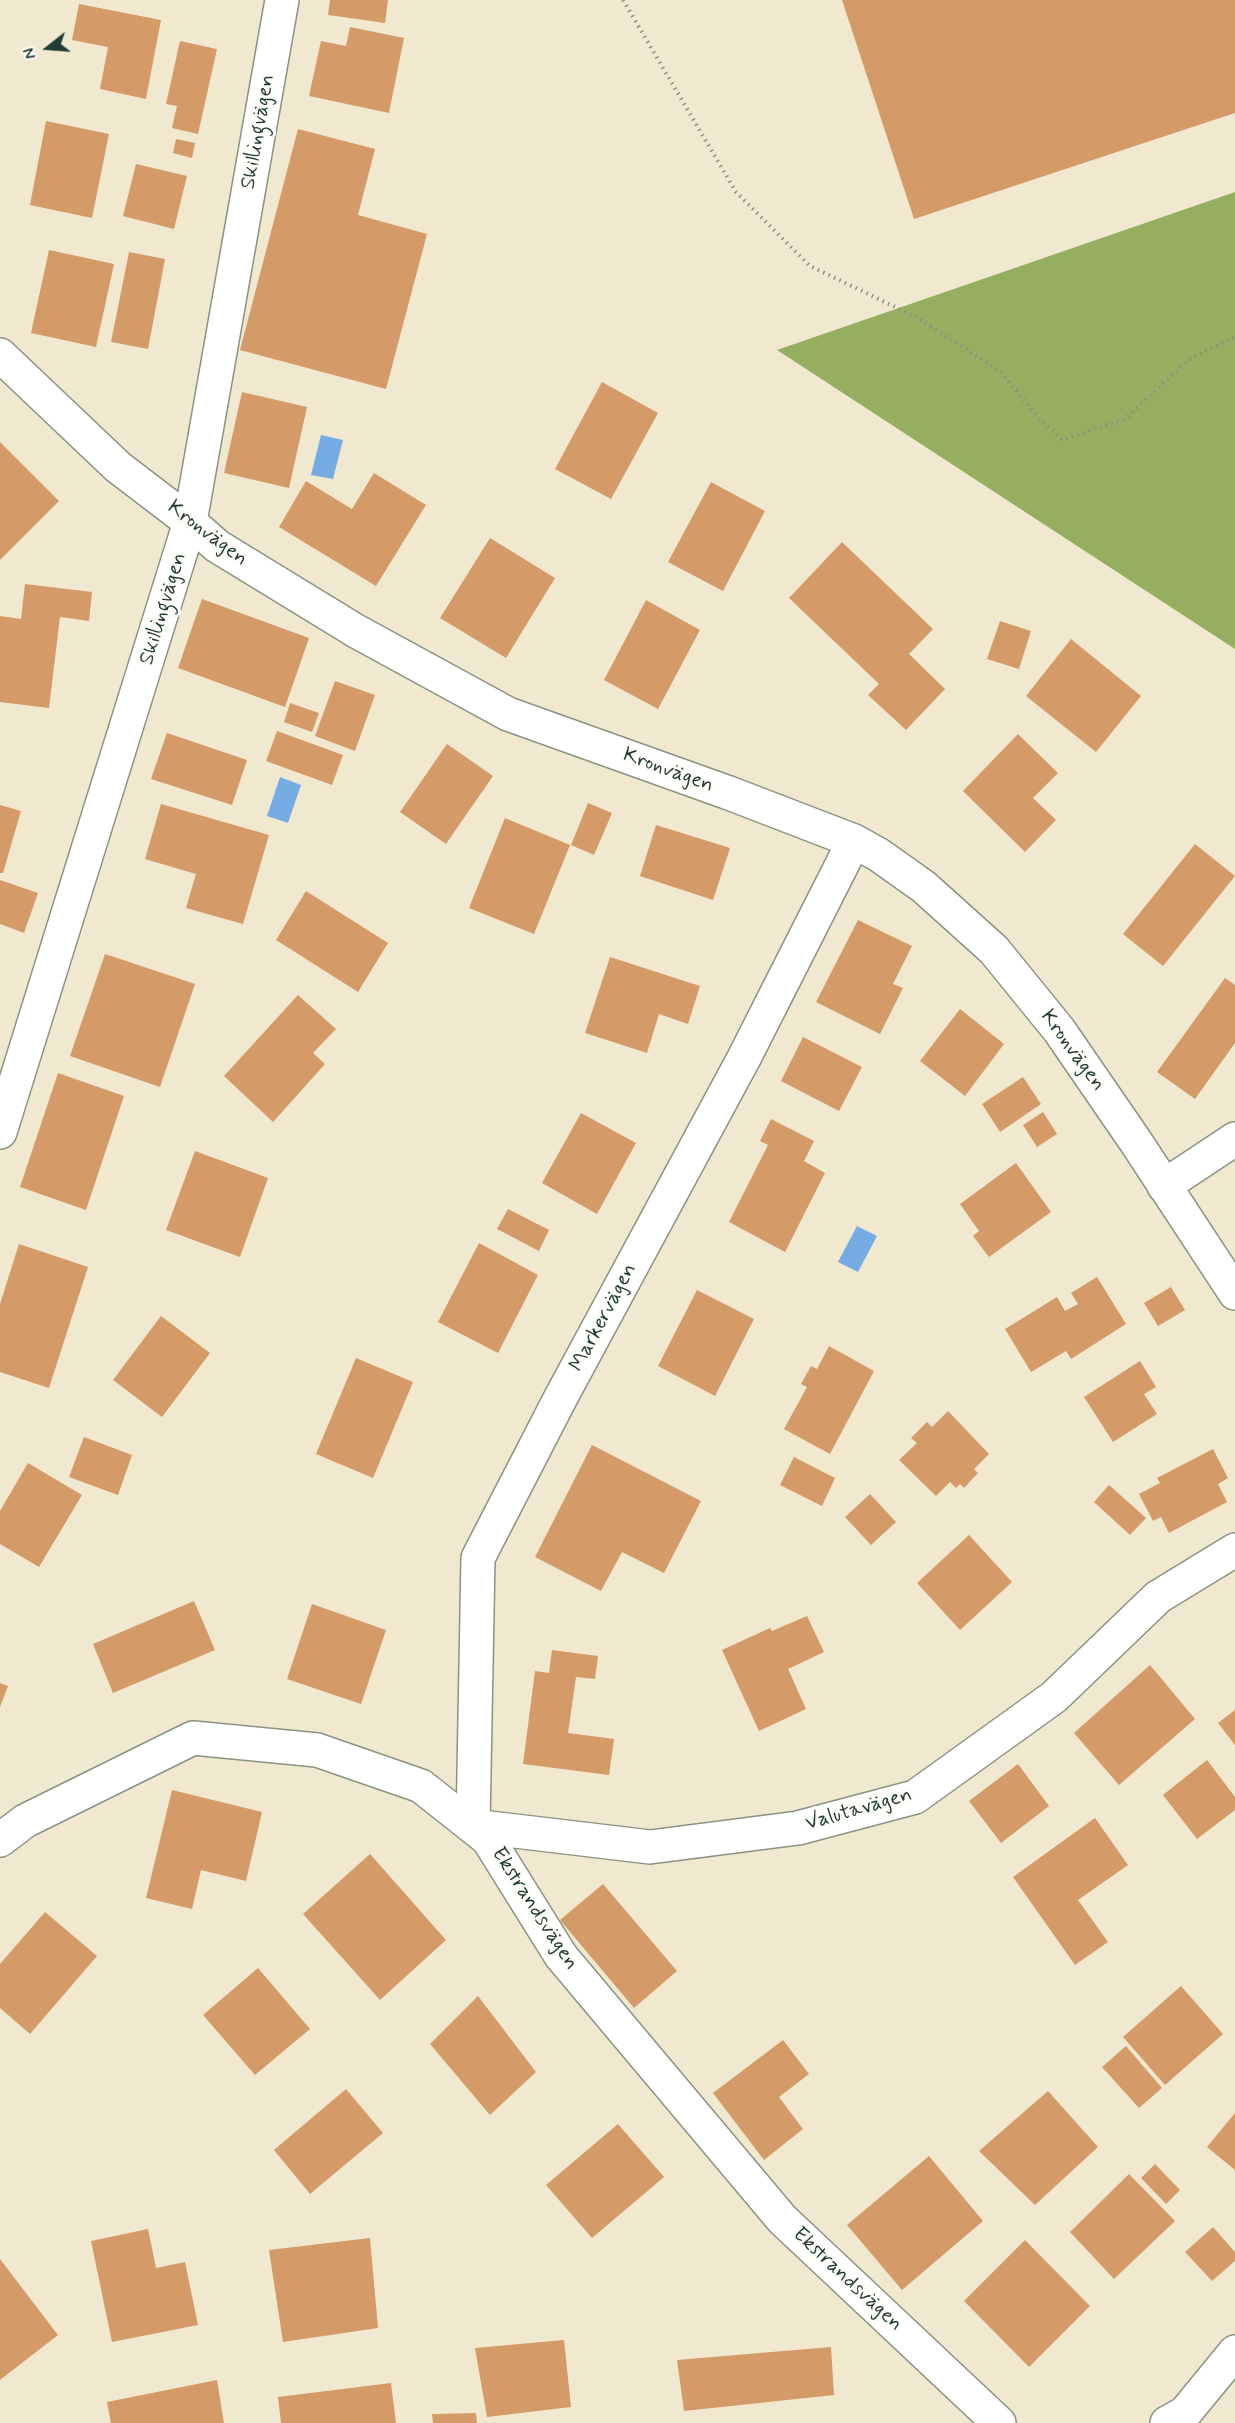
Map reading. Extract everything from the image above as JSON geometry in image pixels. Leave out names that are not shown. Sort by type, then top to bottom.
[{"type":"street","name":"Skillingvägen","points":[[0,1132],[190,522],[282,0]]},
{"type":"street","name":"Kronvägen","points":[[0,355],[118,467],[190,522],[217,546],[356,631],[508,714],[729,793],[854,841],[879,855],[924,887],[994,950],[1059,1030],[1235,1293]]},
{"type":"street","name":"Markervägen","points":[[473,1826],[478,1558],[561,1397],[744,1058],[854,841]]},
{"type":"street","points":[[1164,1186],[1235,1139]]},
{"type":"street","name":"Valutavägen","points":[[473,1826],[650,1847],[798,1828],[915,1797],[1054,1696],[1158,1597],[1235,1550]]},
{"type":"street","name":"Ekstrandsvägen","points":[[0,1840],[25,1821],[193,1738],[317,1750],[421,1786],[488,1839],[561,1956],[782,2219],[999,2423]]},
{"type":"street","points":[[1167,2423],[1185,2413],[1235,2352]]},
{"type":"path","points":[[623,0],[736,192],[810,266],[916,317],[1000,371],[1039,418],[1062,440],[1125,419],[1192,357],[1235,337]]},
{"type":"green space","points":[[1235,192],[1235,649],[777,350]]},
{"type":"water","points":[[321,435],[343,440],[333,479],[311,475]]},
{"type":"water","points":[[280,777],[301,785],[288,823],[267,816]]},
{"type":"water","points":[[857,1226],[877,1236],[858,1272],[838,1262]]},
{"type":"building","points":[[330,0],[388,0],[385,23],[328,15]]},
{"type":"building","points":[[842,0],[1235,0],[1235,113],[914,219]]},
{"type":"building","points":[[79,4],[161,20],[146,99],[100,89],[108,47],[72,40]]},
{"type":"building","points":[[350,27],[404,38],[389,113],[309,96],[321,41],[346,46]]},
{"type":"building","points":[[180,41],[217,49],[198,134],[172,128],[177,106],[166,104]]},
{"type":"building","points":[[46,121],[109,134],[92,218],[30,205]]},
{"type":"building","points":[[298,129],[375,149],[358,215],[427,234],[386,389],[240,350]]},
{"type":"building","points":[[176,139],[195,143],[192,158],[173,153]]},
{"type":"building","points":[[136,164],[187,176],[174,229],[123,216]]},
{"type":"building","points":[[49,250],[114,264],[96,347],[31,333]]},
{"type":"building","points":[[129,252],[165,259],[148,349],[111,342]]},
{"type":"building","points":[[602,382],[658,413],[611,499],[555,469]]},
{"type":"building","points":[[242,392],[307,407],[289,488],[224,473]]},
{"type":"building","points":[[0,442],[59,501],[0,560]]},
{"type":"building","points":[[374,473],[426,505],[376,586],[279,527],[306,481],[352,509]]},
{"type":"building","points":[[711,482],[765,511],[723,591],[668,562]]},
{"type":"building","points":[[490,538],[555,578],[506,658],[440,618]]},
{"type":"building","points":[[842,542],[933,629],[909,654],[945,689],[906,730],[868,695],[879,684],[789,598]]},
{"type":"building","points":[[25,584],[92,592],[89,621],[60,617],[49,708],[0,702],[0,616],[21,619]]},
{"type":"building","points":[[202,599],[309,638],[285,707],[178,668]]},
{"type":"building","points":[[646,600],[700,630],[658,709],[604,680]]},
{"type":"building","points":[[1000,621],[1031,631],[1019,669],[987,659]]},
{"type":"building","points":[[1071,639],[1141,696],[1096,752],[1026,696]]},
{"type":"building","points":[[335,681],[375,695],[355,751],[315,736]]},
{"type":"building","points":[[290,703],[319,713],[312,732],[284,722]]},
{"type":"building","points":[[277,731],[343,755],[332,785],[266,761]]},
{"type":"building","points":[[167,733],[247,760],[232,805],[151,779]]},
{"type":"building","points":[[1018,734],[1058,773],[1033,798],[1056,820],[1025,852],[963,791]]},
{"type":"building","points":[[447,744],[493,776],[446,844],[400,812]]},
{"type":"building","points":[[588,803],[612,813],[594,855],[571,845]]},
{"type":"building","points":[[161,804],[269,835],[243,924],[186,908],[196,874],[145,859]]},
{"type":"building","points":[[0,805],[21,811],[3,873],[0,873]]},
{"type":"building","points":[[505,818],[570,845],[534,934],[469,908]]},
{"type":"building","points":[[656,825],[730,848],[713,900],[640,876]]},
{"type":"building","points":[[1195,844],[1235,876],[1163,966],[1123,934]]},
{"type":"building","points":[[0,880],[38,893],[24,933],[0,924]]},
{"type":"building","points":[[306,891],[388,943],[358,992],[276,940]]},
{"type":"building","points":[[858,920],[912,946],[893,984],[903,988],[880,1034],[816,1002]]},
{"type":"building","points":[[105,954],[195,984],[160,1087],[70,1056]]},
{"type":"building","points":[[610,957],[700,986],[688,1024],[659,1014],[647,1053],[585,1033]]},
{"type":"building","points":[[1225,978],[1235,985],[1235,1043],[1195,1099],[1157,1072]]},
{"type":"building","points":[[298,995],[336,1029],[313,1053],[325,1064],[273,1122],[224,1076]]},
{"type":"building","points":[[960,1009],[1004,1044],[965,1096],[920,1061]]},
{"type":"building","points":[[803,1037],[862,1067],[839,1111],[781,1081]]},
{"type":"building","points":[[58,1073],[124,1096],[86,1210],[20,1187]]},
{"type":"building","points":[[1023,1077],[1041,1104],[1000,1132],[982,1104]]},
{"type":"building","points":[[1043,1112],[1057,1134],[1037,1147],[1023,1125]]},
{"type":"building","points":[[581,1113],[636,1143],[597,1214],[542,1183]]},
{"type":"building","points":[[771,1119],[814,1141],[804,1161],[825,1173],[785,1252],[729,1222],[768,1145],[760,1141]]},
{"type":"building","points":[[195,1151],[268,1178],[240,1257],[166,1230]]},
{"type":"building","points":[[1016,1163],[1051,1212],[989,1257],[973,1236],[979,1231],[960,1204]]},
{"type":"building","points":[[508,1209],[549,1230],[539,1251],[497,1229]]},
{"type":"building","points":[[479,1243],[538,1275],[498,1353],[438,1322]]},
{"type":"building","points":[[19,1244],[88,1267],[49,1388],[0,1372],[0,1304]]},
{"type":"building","points":[[1097,1277],[1126,1324],[1071,1359],[1066,1351],[1031,1372],[1005,1329],[1057,1297],[1065,1311],[1078,1304],[1071,1293]]},
{"type":"building","points":[[1171,1287],[1185,1310],[1158,1326],[1144,1303]]},
{"type":"building","points":[[697,1290],[754,1319],[715,1396],[658,1366]]},
{"type":"building","points":[[161,1316],[210,1353],[162,1417],[113,1380]]},
{"type":"building","points":[[829,1346],[874,1371],[830,1454],[784,1429],[807,1387],[801,1384],[811,1366],[817,1369]]},
{"type":"building","points":[[356,1358],[413,1382],[373,1478],[316,1454]]},
{"type":"building","points":[[1140,1361],[1156,1387],[1144,1394],[1157,1414],[1113,1442],[1084,1397]]},
{"type":"building","points":[[948,1411],[989,1454],[974,1469],[978,1473],[964,1488],[960,1484],[956,1488],[950,1482],[936,1496],[899,1460],[917,1443],[911,1438],[927,1422],[932,1427]]},
{"type":"building","points":[[84,1437],[132,1455],[118,1495],[69,1477]]},
{"type":"building","points":[[592,1445],[701,1501],[664,1573],[622,1552],[601,1591],[535,1557]]},
{"type":"building","points":[[1213,1449],[1228,1478],[1218,1484],[1227,1502],[1169,1533],[1161,1517],[1153,1521],[1139,1494],[1160,1483],[1157,1478]]},
{"type":"building","points":[[794,1457],[835,1478],[822,1506],[780,1485]]},
{"type":"building","points":[[28,1463],[82,1495],[39,1567],[0,1544],[0,1511]]},
{"type":"building","points":[[1109,1485],[1146,1518],[1130,1535],[1094,1502]]},
{"type":"building","points":[[870,1494],[896,1522],[871,1545],[845,1517]]},
{"type":"building","points":[[969,1535],[1012,1582],[960,1630],[917,1583]]},
{"type":"building","points":[[194,1601],[215,1650],[113,1693],[93,1644]]},
{"type":"building","points":[[312,1604],[386,1630],[361,1704],[287,1679]]},
{"type":"building","points":[[807,1616],[824,1652],[788,1669],[806,1709],[759,1731],[722,1650],[770,1628],[772,1631]]},
{"type":"building","points":[[552,1650],[598,1656],[595,1679],[576,1677],[568,1733],[614,1739],[609,1775],[523,1764],[535,1671],[549,1673]]},
{"type":"building","points":[[1150,1665],[1195,1719],[1119,1785],[1074,1733]]},
{"type":"building","points":[[0,1683],[8,1686],[0,1707]]},
{"type":"building","points":[[1235,1710],[1235,1745],[1218,1723]]},
{"type":"building","points":[[1207,1760],[1235,1797],[1235,1810],[1197,1839],[1163,1795]]},
{"type":"building","points":[[1018,1764],[1049,1806],[1001,1843],[969,1801]]},
{"type":"building","points":[[172,1790],[262,1812],[246,1881],[201,1870],[192,1909],[146,1898]]},
{"type":"building","points":[[1095,1818],[1128,1865],[1078,1900],[1108,1942],[1075,1965],[1013,1877]]},
{"type":"building","points":[[370,1854],[446,1940],[380,2000],[303,1914]]},
{"type":"building","points":[[603,1884],[677,1971],[634,2008],[560,1920]]},
{"type":"building","points":[[45,1912],[97,1956],[30,2034],[0,2008],[0,1964]]},
{"type":"building","points":[[258,1968],[310,2029],[255,2075],[203,2015]]},
{"type":"building","points":[[1181,1986],[1223,2034],[1165,2085],[1123,2037]]},
{"type":"building","points":[[478,1996],[536,2072],[490,2115],[430,2044]]},
{"type":"building","points":[[783,2040],[809,2074],[779,2097],[803,2129],[764,2160],[713,2093]]},
{"type":"building","points":[[1126,2046],[1162,2088],[1139,2108],[1102,2067]]},
{"type":"building","points":[[346,2089],[383,2133],[310,2194],[274,2150]]},
{"type":"building","points":[[1048,2091],[1098,2147],[1035,2205],[979,2151]]},
{"type":"building","points":[[1235,2113],[1235,2170],[1207,2147]]},
{"type":"building","points":[[618,2124],[664,2177],[592,2238],[546,2185]]},
{"type":"building","points":[[929,2156],[983,2221],[902,2290],[847,2225]]},
{"type":"building","points":[[1155,2164],[1180,2190],[1166,2204],[1141,2178]]},
{"type":"building","points":[[1129,2174],[1175,2221],[1114,2279],[1070,2232]]},
{"type":"building","points":[[1213,2227],[1235,2252],[1235,2261],[1212,2281],[1185,2252]]},
{"type":"building","points":[[148,2229],[156,2268],[185,2262],[198,2325],[112,2342],[91,2241]]},
{"type":"building","points":[[370,2238],[378,2328],[283,2342],[269,2250]]},
{"type":"building","points":[[1025,2240],[1090,2306],[1029,2367],[964,2301]]},
{"type":"building","points":[[0,2259],[58,2335],[0,2380]]},
{"type":"building","points":[[564,2340],[571,2407],[487,2417],[475,2348]]},
{"type":"building","points":[[831,2347],[834,2395],[684,2411],[677,2360]]},
{"type":"building","points":[[217,2380],[224,2423],[111,2423],[107,2402]]},
{"type":"building","points":[[391,2383],[396,2423],[281,2423],[278,2397]]},
{"type":"building","points":[[476,2413],[477,2423],[433,2423],[432,2414]]}]
